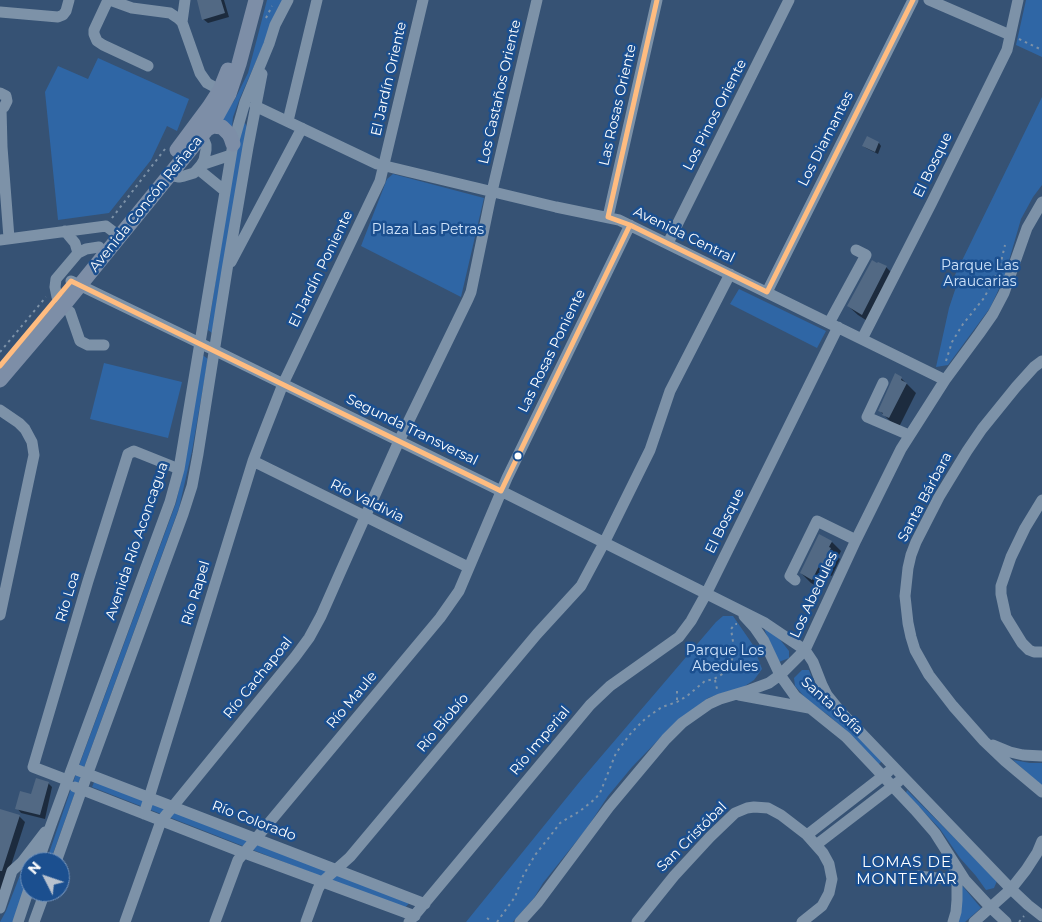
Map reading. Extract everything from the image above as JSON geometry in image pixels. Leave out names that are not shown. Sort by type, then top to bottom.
[{"type":"main road","points":[[224,92],[250,0]]},
{"type":"main road","points":[[224,92],[248,33],[256,0]]},
{"type":"main road","name":"Avenida Concón Reñaca","points":[[75,283],[99,247],[116,233],[205,132],[218,114],[224,92]]},
{"type":"main road","name":"Avenida Concón Reñaca","points":[[0,380],[116,233],[200,120],[224,92]]},
{"type":"main road","points":[[205,132],[213,126],[222,127],[232,138],[232,150]]},
{"type":"main road","name":"Avenida Concón Reñaca","points":[[0,366],[60,302]]},
{"type":"street","points":[[0,12],[58,17],[66,11],[69,0]]},
{"type":"street","points":[[148,66],[97,41],[94,30],[109,0],[121,2],[132,8],[170,13],[182,22]]},
{"type":"street","points":[[185,0],[182,22],[200,73],[207,83],[224,92]]},
{"type":"street","points":[[60,852],[192,486],[227,270],[250,104],[269,44],[288,0]]},
{"type":"street","points":[[288,121],[318,0]]},
{"type":"street","name":"El Jardín Oriente","points":[[384,165],[423,0]]},
{"type":"street","name":"Los Castaños Oriente","points":[[399,441],[471,292],[490,200],[537,0]]},
{"type":"street","name":"Las Rosas Oriente","points":[[608,217],[657,0]]},
{"type":"street","name":"Los Pinos Oriente","points":[[668,243],[789,0]]},
{"type":"street","name":"Los Diamantes","points":[[767,292],[913,0]]},
{"type":"street","points":[[929,0],[1010,36]]},
{"type":"street","name":"El Bosque","points":[[862,339],[1007,50],[1018,0]]},
{"type":"street","points":[[0,93],[4,94],[7,99],[6,104],[1,109],[4,239],[106,226],[116,233]]},
{"type":"street","name":"Avenida Central","points":[[250,104],[377,164],[556,207],[608,217],[630,224],[945,380]]},
{"type":"street","name":"Avenida Río Aconcagua","points":[[41,852],[170,502],[179,469],[232,150],[250,104]]},
{"type":"street","points":[[227,270],[302,128]]},
{"type":"street","points":[[169,175],[184,176],[194,172],[199,167],[204,160],[206,150],[205,132]]},
{"type":"street","points":[[199,167],[232,150]]},
{"type":"street","name":"El Jardín Poniente","points":[[283,384],[380,181],[384,165]]},
{"type":"street","points":[[199,167],[225,192]]},
{"type":"street","name":"Los Abedules","points":[[520,922],[538,902],[608,807],[682,723],[709,704],[769,683],[780,675],[805,650],[900,449],[945,380],[993,314],[1004,293],[1027,228],[1042,202]]},
{"type":"street","name":"Las Rosas Poniente","points":[[501,491],[630,224]]},
{"type":"street","points":[[90,228],[78,250],[56,279],[55,287],[60,302],[70,312],[80,341],[88,345],[104,345]]},
{"type":"street","points":[[65,231],[78,250]]},
{"type":"street","points":[[78,250],[99,247]]},
{"type":"street","name":"El Bosque","points":[[706,594],[866,255],[856,250]]},
{"type":"street","name":"Río Biobío","points":[[306,922],[322,882],[350,856],[537,634],[580,586],[604,543],[650,450],[670,391],[730,274]]},
{"type":"street","name":"Segunda Transversal","points":[[75,283],[501,491],[738,610]]},
{"type":"street","name":"Santa Bárbara","points":[[1042,361],[1016,387],[982,429],[939,497],[916,542],[908,568],[905,596],[908,623],[913,643],[929,675],[984,741],[1042,792]]},
{"type":"street","points":[[882,383],[867,417],[909,435]]},
{"type":"street","name":"Río Rapel","points":[[144,814],[253,461],[283,384]]},
{"type":"street","points":[[0,410],[25,429],[32,442],[34,455],[0,615]]},
{"type":"street","name":"Río Cachapoal","points":[[125,922],[161,821],[309,638],[366,517],[399,441]]},
{"type":"street","name":"Río Loa","points":[[66,782],[33,767],[128,454],[134,451],[179,469]]},
{"type":"street","name":"Río Valdivia","points":[[253,461],[468,567]]},
{"type":"street","name":"Río Maule","points":[[215,922],[238,860],[440,618],[459,591],[501,491]]},
{"type":"street","points":[[1042,500],[1032,514],[1014,550],[1001,586],[1006,618],[1022,643],[1029,650],[1042,652]]},
{"type":"street","points":[[795,580],[790,576],[817,521],[856,540]]},
{"type":"street","name":"Río Imperial","points":[[412,919],[590,705],[610,686],[678,637],[692,621],[706,594]]},
{"type":"street","name":"Santa Sofía","points":[[738,610],[765,623],[805,650],[813,662],[827,695],[840,711],[1011,889],[1028,906],[1042,916]]},
{"type":"street","name":"Santa Sofía","points":[[738,610],[764,641],[780,675],[795,696],[846,737],[893,786],[945,846],[965,880],[1006,922]]},
{"type":"street","points":[[738,694],[811,709]]},
{"type":"street","name":"Santa Bárbara","points":[[984,741],[1010,752],[1042,756]]},
{"type":"street","points":[[807,835],[894,767]]},
{"type":"street","name":"Río Colorado","points":[[72,768],[336,868],[425,904]]},
{"type":"street","points":[[816,845],[904,777]]},
{"type":"street","points":[[66,782],[412,919]]},
{"type":"street","name":"San Cristóbal","points":[[637,922],[685,863],[722,825],[740,810],[754,807],[768,808],[781,815],[807,835],[829,864],[832,879],[829,893],[822,906],[802,922]]},
{"type":"street","points":[[30,852],[50,825]]},
{"type":"street","points":[[974,922],[1011,889],[1037,853],[1042,841]]},
{"type":"street","points":[[953,861],[957,880],[956,912],[953,922]]},
{"type":"street","points":[[0,908],[12,871],[20,864]]},
{"type":"street","points":[[0,917],[20,867]]},
{"type":"street","points":[[918,876],[957,880]]},
{"type":"street","points":[[18,922],[25,902]]},
{"type":"street","points":[[34,922],[41,902]]},
{"type":"street","points":[[531,922],[538,902]]},
{"type":"path","points":[[1010,36],[1042,50]]},
{"type":"path","points":[[946,360],[952,342],[963,324],[984,298],[994,279],[1000,266],[1005,245]]},
{"type":"path","points":[[497,922],[515,897],[523,876],[535,855],[555,829],[560,823],[595,799],[600,793],[616,753],[631,733],[646,718],[662,707],[677,702],[705,681],[714,680],[724,673],[731,666],[733,658],[734,648],[731,629],[735,624],[748,621]]},
{"type":"path","points":[[677,692],[677,702]]},
{"type":"path","points":[[487,918],[492,922]]},
{"type":"green space","points":[[267,0],[283,0],[240,98],[233,117],[232,127],[220,120],[234,101],[248,73]]},
{"type":"green space","points":[[1026,0],[1042,0],[1042,57],[1016,45]]},
{"type":"green space","points":[[98,58],[189,99],[177,131],[167,126],[151,160],[109,213],[58,220],[45,92],[58,66],[88,79]]},
{"type":"green space","name":"Parque Las Araucarias","points":[[1042,97],[1042,185],[1021,219],[1004,278],[990,308],[948,365],[936,367],[949,308],[957,284],[952,281]]},
{"type":"green space","points":[[245,123],[248,129],[212,333],[208,330],[237,142]]},
{"type":"green space","name":"Plaza Las Petras","points":[[393,174],[484,198],[461,297],[361,246],[387,179]]},
{"type":"green space","points":[[739,289],[826,331],[817,348],[730,304]]},
{"type":"green space","points":[[201,354],[208,359],[192,451],[179,508],[54,852],[49,852],[77,771],[176,503],[184,467]]},
{"type":"green space","points":[[104,363],[182,382],[168,438],[90,419]]},
{"type":"green space","name":"Parque Los Abedules","points":[[723,616],[733,616],[753,645],[762,669],[754,680],[742,688],[708,698],[663,735],[632,767],[608,796],[587,828],[543,883],[534,898],[513,922],[466,922],[581,780]]},
{"type":"green space","points":[[765,628],[778,637],[789,651],[789,658],[779,662]]},
{"type":"green space","points":[[802,670],[809,670],[816,689],[830,707],[882,761],[878,765],[845,730],[808,701],[795,686],[794,678]]},
{"type":"green space","points":[[1013,760],[1042,763],[1042,786]]},
{"type":"green space","points":[[95,780],[410,902],[404,909],[92,787]]},
{"type":"green space","points":[[907,790],[997,881],[994,888],[986,890],[940,829],[906,793]]},
{"type":"green space","points":[[20,875],[20,902],[13,922],[0,922]]},
{"type":"green space","points":[[960,883],[981,908],[965,922],[954,922]]},
{"type":"building","points":[[197,0],[221,0],[225,13],[202,20]]},
{"type":"building","points":[[867,136],[879,142],[875,152],[862,146]]},
{"type":"building","points":[[872,260],[887,266],[862,315],[847,306]]},
{"type":"building","points":[[895,373],[902,377],[901,380],[907,383],[889,418],[878,411]]},
{"type":"building","points":[[819,534],[832,541],[829,547],[831,548],[822,567],[819,566],[812,580],[800,573]]},
{"type":"building","points":[[36,778],[49,782],[40,815],[15,809],[20,791],[31,794]]},
{"type":"building","points":[[0,809],[20,815],[2,871],[0,871]]},
{"type":"transit line","points":[[657,0],[608,217],[630,225],[767,292],[913,0]]},
{"type":"transit line","points":[[501,491],[630,225]]},
{"type":"transit line","points":[[0,366],[71,281],[501,491]]},
{"type":"district","name":"LOMAS DE MONTEMAR","points":[[907,872]]}]
